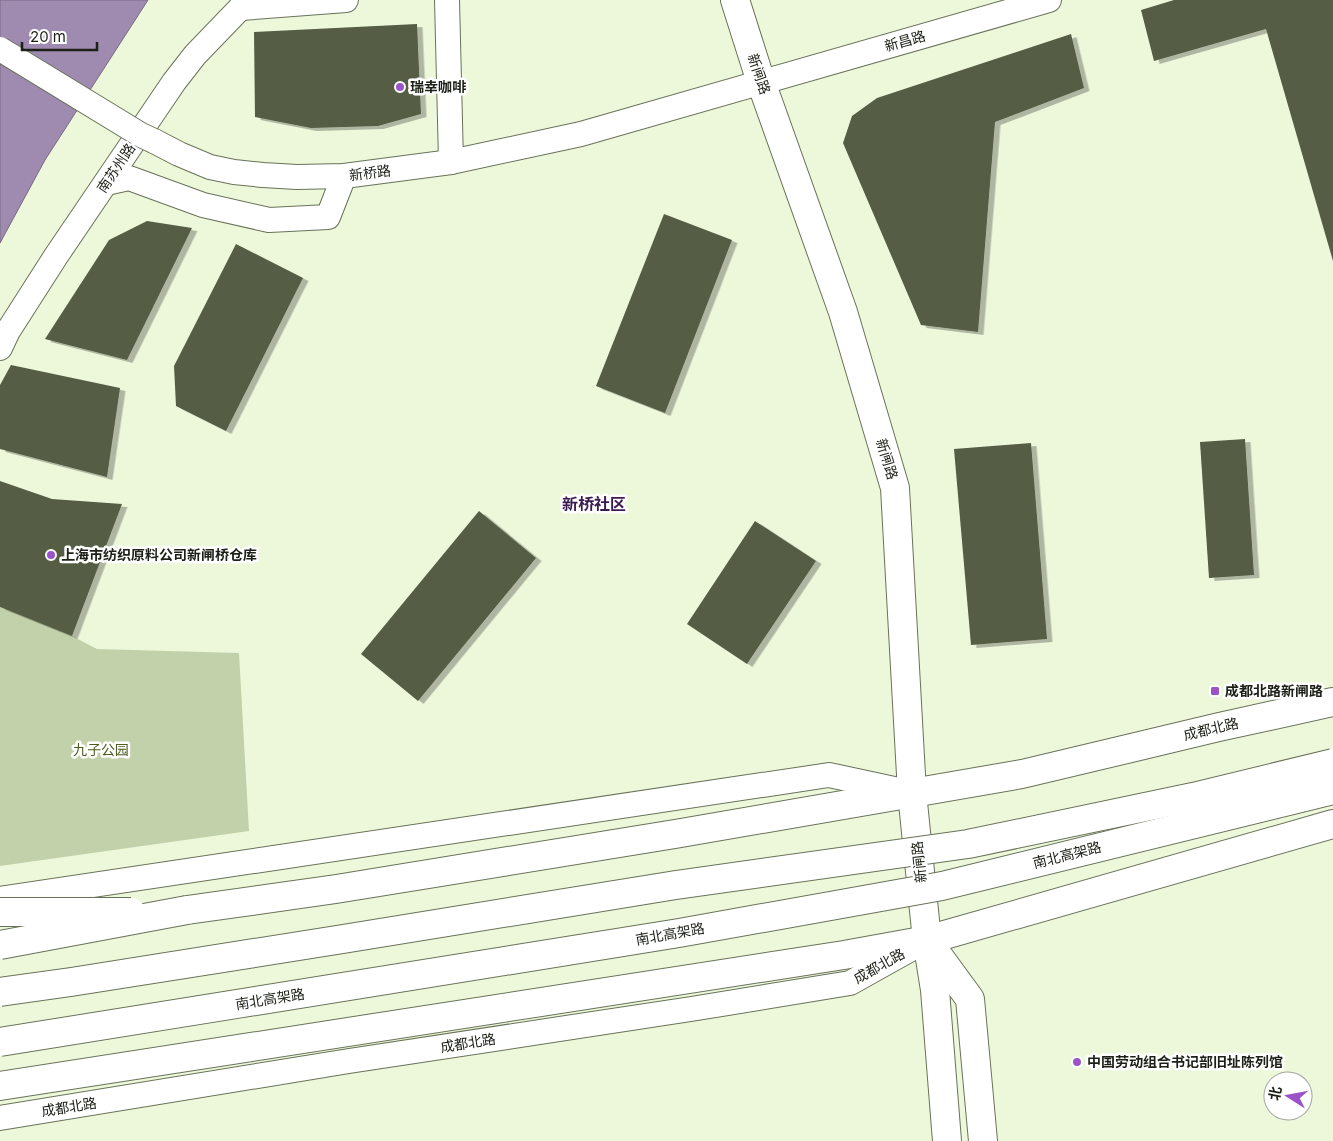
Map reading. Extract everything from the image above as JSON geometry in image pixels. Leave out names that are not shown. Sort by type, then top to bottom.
[{"type":"main road","name":"新闸路","points":[[735,0],[761,82],[843,312],[895,488],[912,793],[927,940],[935,990],[947,1141]]},
{"type":"main road","name":"成都北路","points":[[187,910],[346,887],[675,834],[1022,774],[1333,702]]},
{"type":"main road","points":[[0,992],[676,885],[968,844],[1193,797],[1333,763]]},
{"type":"main road","name":"南北高架路","points":[[0,1042],[679,933],[942,886],[1333,790]]},
{"type":"main road","name":"成都北路","points":[[0,1086],[844,955],[927,940],[1333,824]]},
{"type":"main road","points":[[0,912],[107,913],[187,910]]},
{"type":"main road","points":[[0,945],[187,910]]},
{"type":"main road","points":[[927,940],[970,999],[983,1141]]},
{"type":"street","points":[[245,4],[346,0]]},
{"type":"street","points":[[447,0],[450,162]]},
{"type":"street","name":"新昌路","points":[[761,82],[1049,0]]},
{"type":"street","name":"南苏州路","points":[[0,348],[8,331],[56,256],[184,68],[245,4]]},
{"type":"street","name":"新桥路","points":[[0,48],[154,142],[210,166],[263,176],[344,176],[450,162],[581,134],[761,82]]},
{"type":"street","points":[[106,183],[129,178],[203,205],[269,220],[328,217],[344,176]]},
{"type":"street","name":"成都北路","points":[[0,899],[829,775],[912,793]]},
{"type":"street","name":"成都北路","points":[[0,1118],[349,1061],[850,983],[927,940]]},
{"type":"green space","name":"九子公园","points":[[0,607],[72,636],[97,649],[239,653],[249,831],[0,866]]},
{"type":"shaded area","points":[[0,0],[148,0],[45,160],[0,243]]},
{"type":"building","points":[[1174,0],[1333,0],[1333,261],[1266,29],[1154,61],[1141,10]]},
{"type":"building","points":[[417,24],[421,114],[378,126],[311,128],[255,117],[254,32]]},
{"type":"building","points":[[1071,34],[1084,88],[995,122],[978,332],[921,325],[843,143],[852,116],[877,98]]},
{"type":"building","points":[[664,214],[732,240],[665,413],[596,386]]},
{"type":"building","points":[[147,221],[192,228],[127,360],[45,339],[109,240]]},
{"type":"building","points":[[236,244],[303,278],[226,431],[176,406],[174,366]]},
{"type":"building","points":[[11,365],[120,388],[107,477],[0,449],[0,385]]},
{"type":"building","points":[[1245,439],[1254,575],[1209,578],[1200,442]]},
{"type":"building","points":[[1031,443],[1047,639],[971,645],[954,449]]},
{"type":"building","name":"上海市纺织原料公司新闸桥仓库","points":[[0,481],[52,499],[122,504],[72,636],[0,607]]},
{"type":"building","points":[[479,511],[536,558],[418,701],[361,654]]},
{"type":"building","points":[[755,521],[816,561],[747,664],[687,624]]},
{"type":"place","name":"瑞幸咖啡","points":[[400,87]]},
{"type":"place","name":"上海市纺织原料公司新闸桥仓库","points":[[51,555]]},
{"type":"place","name":"成都北路新闸路","points":[[1215,691]]},
{"type":"place","name":"中国劳动组合书记部旧址陈列馆","points":[[1077,1062]]},
{"type":"district","name":"新桥社区","points":[[594,504]]}]
